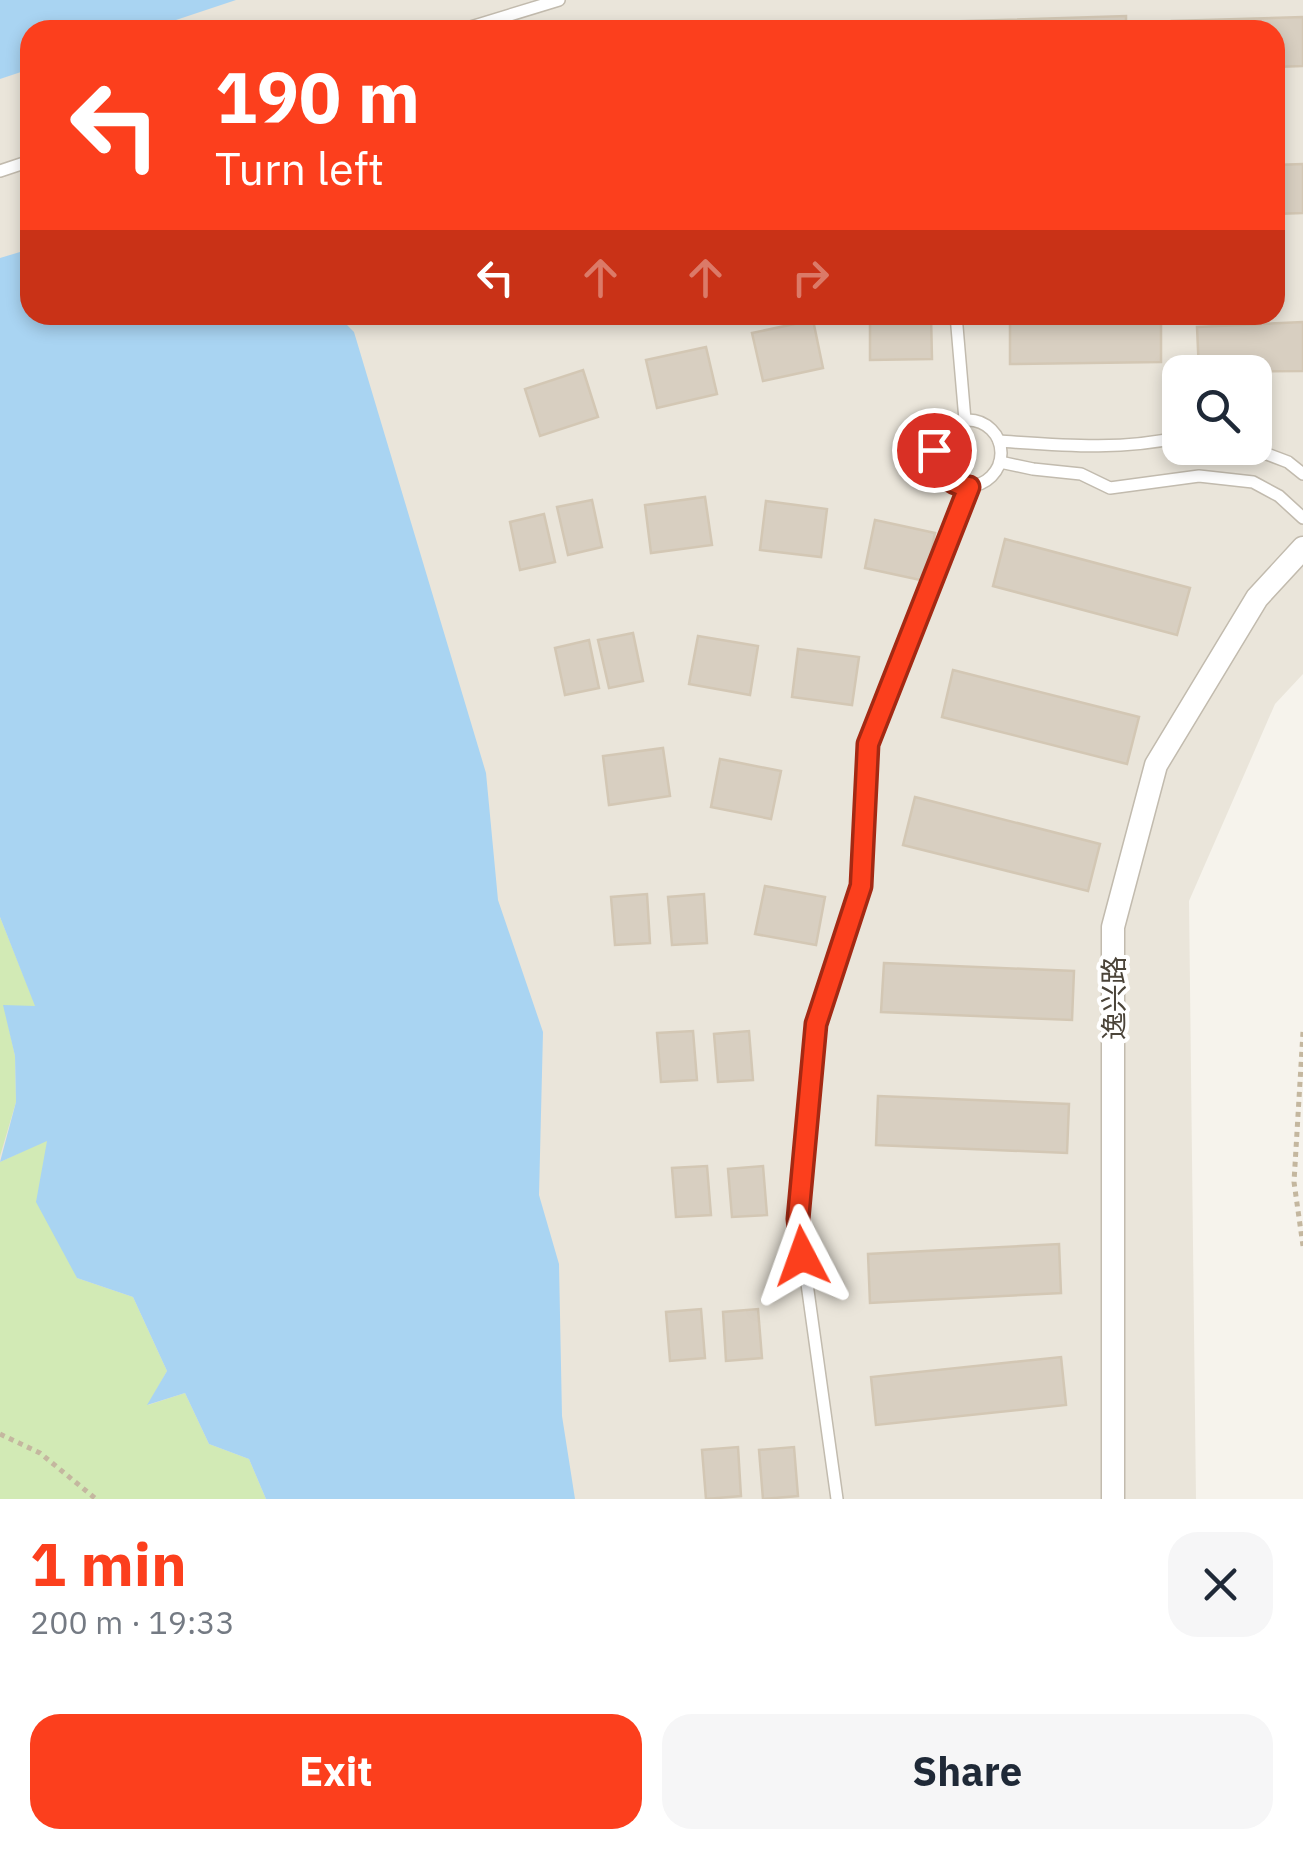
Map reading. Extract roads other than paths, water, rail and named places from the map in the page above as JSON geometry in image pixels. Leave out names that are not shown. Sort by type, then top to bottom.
[{"type":"street","name":"逸兴路","points":[[1113,1499],[1113,927],[1156,765],[1257,598],[1303,548]]},
{"type":"lane","points":[[494,20],[559,0]]},
{"type":"lane","points":[[957,325],[965,420]]},
{"type":"lane","points":[[965,420],[986,425],[999,441],[1000,462],[988,479],[969,487],[948,480],[939,472],[934,450],[944,429],[965,420]]},
{"type":"lane","points":[[999,441],[1088,447],[1162,441]]},
{"type":"lane","points":[[1272,456],[1303,474]]},
{"type":"lane","points":[[1000,462],[1032,470],[1081,474],[1110,488],[1199,476],[1254,482],[1279,496],[1303,518]]},
{"type":"lane","points":[[837,1499],[798,1219],[816,1024],[861,886],[868,744],[969,487]]},
{"type":"water","points":[[0,0],[236,0],[176,20],[20,20],[20,72],[0,79]]},
{"type":"water","points":[[20,252],[20,325],[347,325],[354,332],[486,773],[498,900],[543,1032],[539,1195],[559,1264],[562,1416],[575,1499],[266,1499],[249,1459],[209,1444],[185,1393],[147,1405],[167,1371],[133,1297],[77,1278],[36,1202],[47,1141],[0,1162],[16,1102],[15,1056],[3,1005],[35,1006],[0,917],[0,258]]}]
